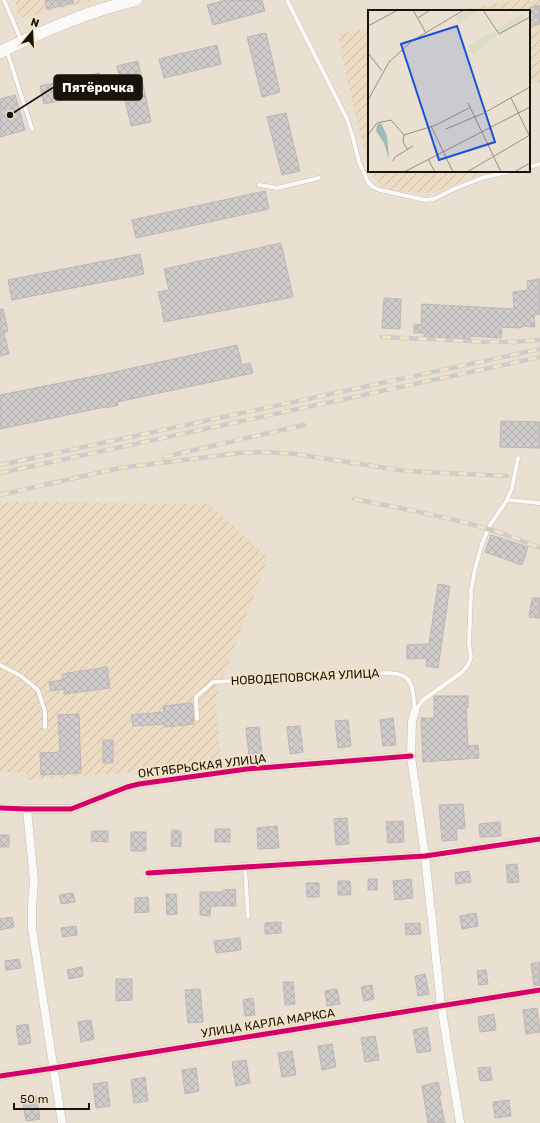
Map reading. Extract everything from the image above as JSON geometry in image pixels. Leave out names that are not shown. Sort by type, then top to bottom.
[{"type":"street","points":[[3,50],[68,21],[136,0]]},
{"type":"street","points":[[415,711],[411,725],[411,756],[425,856],[441,1005],[460,1123]]},
{"type":"street","name":"ОКТЯБРЬСКАЯ УЛИЦА","points":[[0,808],[72,809],[138,784],[247,769],[411,756]]},
{"type":"street","points":[[27,809],[34,881],[32,928],[62,1123]]},
{"type":"street","points":[[148,873],[425,856],[540,839]]},
{"type":"street","name":"УЛИЦА КАРЛА МАРКСА","points":[[0,1076],[540,990]]},
{"type":"lane","points":[[4,0],[22,42]]},
{"type":"lane","points":[[287,0],[347,119],[354,138],[359,162],[368,182],[373,187],[380,190],[425,200],[434,199],[482,178],[508,172]]},
{"type":"lane","points":[[3,50],[32,129]]},
{"type":"lane","points":[[530,167],[540,164]]},
{"type":"lane","points":[[259,185],[277,188],[319,178]]},
{"type":"lane","points":[[415,711],[423,700],[461,673],[468,665],[471,657],[469,644],[471,591],[482,544],[490,525],[507,500],[512,488],[518,458]]},
{"type":"lane","points":[[507,500],[540,502]]},
{"type":"lane","points":[[0,666],[22,676],[38,690],[44,712],[45,727]]},
{"type":"lane","name":"НОВОДЕПОВСКАЯ УЛИЦА","points":[[197,719],[196,697],[213,682],[387,673],[403,675],[408,679],[411,685],[415,711]]},
{"type":"lane","points":[[245,867],[248,917]]},
{"type":"shaded area","points":[[15,0],[98,0],[19,18]]},
{"type":"shaded area","points":[[513,0],[540,0],[540,82],[530,84],[530,10],[461,10]]},
{"type":"shaded area","points":[[368,28],[368,78],[348,82],[338,34]]},
{"type":"shaded area","points":[[368,79],[368,167],[348,83]]},
{"type":"shaded area","points":[[370,172],[488,172],[432,193],[402,192],[384,188],[375,181]]},
{"type":"shaded area","points":[[0,502],[209,504],[268,558],[219,688],[216,701],[221,766],[27,780],[26,772],[0,772]]},
{"type":"building","points":[[45,0],[73,0],[74,3],[47,9]]},
{"type":"building","points":[[226,0],[262,0],[265,11],[213,25],[207,5]]},
{"type":"building","points":[[539,5],[540,24],[530,27],[529,8]]},
{"type":"building","points":[[266,33],[280,92],[262,97],[247,37]]},
{"type":"building","points":[[217,45],[221,64],[164,78],[159,59]]},
{"type":"building","points":[[138,61],[151,122],[131,126],[117,66]]},
{"type":"building","points":[[99,73],[103,91],[44,104],[40,86]]},
{"type":"building","points":[[15,95],[25,130],[0,137],[0,99]]},
{"type":"building","points":[[286,113],[300,171],[282,175],[267,117]]},
{"type":"building","points":[[265,191],[269,209],[136,238],[132,220]]},
{"type":"building","points":[[281,243],[293,297],[164,322],[158,292],[169,290],[164,269]]},
{"type":"building","points":[[140,254],[144,274],[12,300],[8,280]]},
{"type":"building","points":[[540,279],[540,314],[534,315],[535,327],[502,327],[501,338],[470,336],[470,339],[424,337],[424,333],[414,333],[414,324],[421,325],[422,304],[514,309],[513,292],[528,290],[527,281]]},
{"type":"building","points":[[384,298],[401,299],[400,329],[382,328]]},
{"type":"building","points":[[0,309],[3,309],[8,331],[4,332],[9,354],[0,356]]},
{"type":"building","points":[[237,345],[242,365],[250,363],[253,373],[117,402],[118,405],[106,408],[0,429],[0,395]]},
{"type":"building","points":[[501,421],[540,422],[540,448],[500,447]]},
{"type":"building","points":[[491,535],[528,547],[522,565],[485,552]]},
{"type":"building","points":[[438,584],[450,586],[438,668],[426,666],[427,658],[407,659],[407,645],[429,644]]},
{"type":"building","points":[[532,598],[540,598],[540,618],[529,617]]},
{"type":"building","points":[[107,667],[110,688],[64,694],[64,689],[51,691],[49,682],[63,680],[62,674]]},
{"type":"building","points":[[434,696],[468,696],[468,708],[466,708],[468,746],[478,745],[479,758],[423,762],[421,718],[434,718]]},
{"type":"building","points":[[192,703],[194,724],[165,727],[165,724],[133,726],[131,715],[164,712],[163,706]]},
{"type":"building","points":[[79,714],[81,773],[41,775],[40,753],[60,752],[58,715]]},
{"type":"building","points":[[393,718],[396,745],[383,746],[380,720]]},
{"type":"building","points":[[348,720],[351,746],[338,748],[335,721]]},
{"type":"building","points":[[300,726],[303,752],[290,754],[287,727]]},
{"type":"building","points":[[259,727],[262,753],[249,755],[246,728]]},
{"type":"building","points":[[103,740],[113,740],[113,763],[103,763]]},
{"type":"building","points":[[463,804],[465,828],[456,829],[457,840],[442,841],[439,805]]},
{"type":"building","points":[[347,818],[349,844],[336,845],[334,819]]},
{"type":"building","points":[[403,821],[404,842],[388,843],[386,822]]},
{"type":"building","points":[[500,822],[501,836],[480,837],[479,824]]},
{"type":"building","points":[[277,826],[279,848],[258,849],[257,828]]},
{"type":"building","points":[[215,829],[230,829],[230,842],[215,842]]},
{"type":"building","points":[[172,830],[181,831],[181,847],[171,846]]},
{"type":"building","points":[[92,831],[108,831],[108,842],[91,841]]},
{"type":"building","points":[[131,832],[146,832],[146,851],[131,851]]},
{"type":"building","points":[[0,835],[9,835],[9,847],[0,847]]},
{"type":"building","points":[[517,864],[519,882],[508,883],[506,865]]},
{"type":"building","points":[[469,871],[471,882],[456,884],[455,873]]},
{"type":"building","points":[[368,879],[377,879],[377,890],[368,890]]},
{"type":"building","points":[[411,879],[413,898],[395,900],[393,881]]},
{"type":"building","points":[[338,881],[350,881],[351,895],[338,895]]},
{"type":"building","points":[[306,883],[319,883],[319,897],[307,897]]},
{"type":"building","points":[[235,889],[236,906],[211,906],[210,916],[200,915],[200,892],[223,892],[223,890]]},
{"type":"building","points":[[73,893],[75,902],[61,904],[59,895]]},
{"type":"building","points":[[166,894],[176,894],[177,914],[167,915]]},
{"type":"building","points":[[148,897],[149,912],[135,913],[135,898]]},
{"type":"building","points":[[476,913],[478,926],[462,929],[460,916]]},
{"type":"building","points":[[12,917],[14,927],[0,930],[0,919]]},
{"type":"building","points":[[281,922],[281,933],[265,934],[265,923]]},
{"type":"building","points":[[420,923],[421,934],[406,935],[405,924]]},
{"type":"building","points":[[76,926],[77,935],[63,937],[61,928]]},
{"type":"building","points":[[240,938],[241,950],[216,953],[214,941]]},
{"type":"building","points":[[19,959],[21,968],[6,970],[5,961]]},
{"type":"building","points":[[540,962],[540,985],[534,985],[531,964]]},
{"type":"building","points":[[82,967],[83,976],[69,979],[67,970]]},
{"type":"building","points":[[486,970],[488,984],[479,985],[477,971]]},
{"type":"building","points":[[425,974],[429,994],[418,996],[415,976]]},
{"type":"building","points":[[116,979],[132,979],[132,1000],[116,1001]]},
{"type":"building","points":[[283,982],[293,982],[295,1004],[285,1005]]},
{"type":"building","points":[[372,985],[374,999],[364,1001],[361,987]]},
{"type":"building","points":[[200,989],[203,1022],[188,1023],[185,990]]},
{"type":"building","points":[[337,989],[340,1004],[327,1006],[325,991]]},
{"type":"building","points":[[253,998],[255,1015],[245,1016],[243,1000]]},
{"type":"building","points":[[537,1008],[540,1032],[526,1034],[523,1010]]},
{"type":"building","points":[[494,1014],[496,1030],[480,1032],[478,1017]]},
{"type":"building","points":[[91,1020],[94,1039],[81,1042],[78,1022]]},
{"type":"building","points":[[28,1024],[31,1043],[19,1045],[16,1026]]},
{"type":"building","points":[[427,1027],[431,1051],[417,1053],[413,1030]]},
{"type":"building","points":[[375,1036],[379,1060],[365,1062],[361,1038]]},
{"type":"building","points":[[332,1044],[336,1067],[322,1070],[318,1046]]},
{"type":"building","points":[[292,1051],[296,1075],[282,1077],[278,1053]]},
{"type":"building","points":[[246,1060],[250,1083],[236,1086],[232,1062]]},
{"type":"building","points":[[490,1067],[492,1080],[480,1081],[478,1068]]},
{"type":"building","points":[[196,1068],[199,1091],[185,1094],[182,1070]]},
{"type":"building","points":[[145,1077],[148,1101],[134,1103],[131,1080]]},
{"type":"building","points":[[107,1082],[110,1106],[96,1108],[93,1084]]},
{"type":"building","points":[[438,1082],[441,1095],[439,1095],[445,1123],[428,1123],[422,1086]]},
{"type":"building","points":[[36,1096],[40,1119],[26,1121],[22,1098]]},
{"type":"building","points":[[509,1100],[511,1116],[495,1118],[493,1102]]},
{"type":"railway","points":[[382,337],[488,342],[540,340]]},
{"type":"railway","points":[[0,465],[540,349]]},
{"type":"railway","points":[[0,473],[540,357]]},
{"type":"railway","points":[[164,457],[304,425]]},
{"type":"railway","points":[[101,472],[127,467],[239,453],[265,452],[295,454],[406,471],[507,476]]},
{"type":"railway","points":[[0,495],[106,471]]},
{"type":"railway","points":[[354,499],[422,512],[472,524],[508,535],[540,548]]},
{"type":"cycle path","points":[[0,808],[71,809],[127,787],[139,784],[247,769],[411,756]]},
{"type":"cycle path","points":[[148,873],[425,856],[540,839]]},
{"type":"cycle path","points":[[0,1076],[540,990]]},
{"type":"place","name":"Пятёрочка","points":[[10,115]]}]
